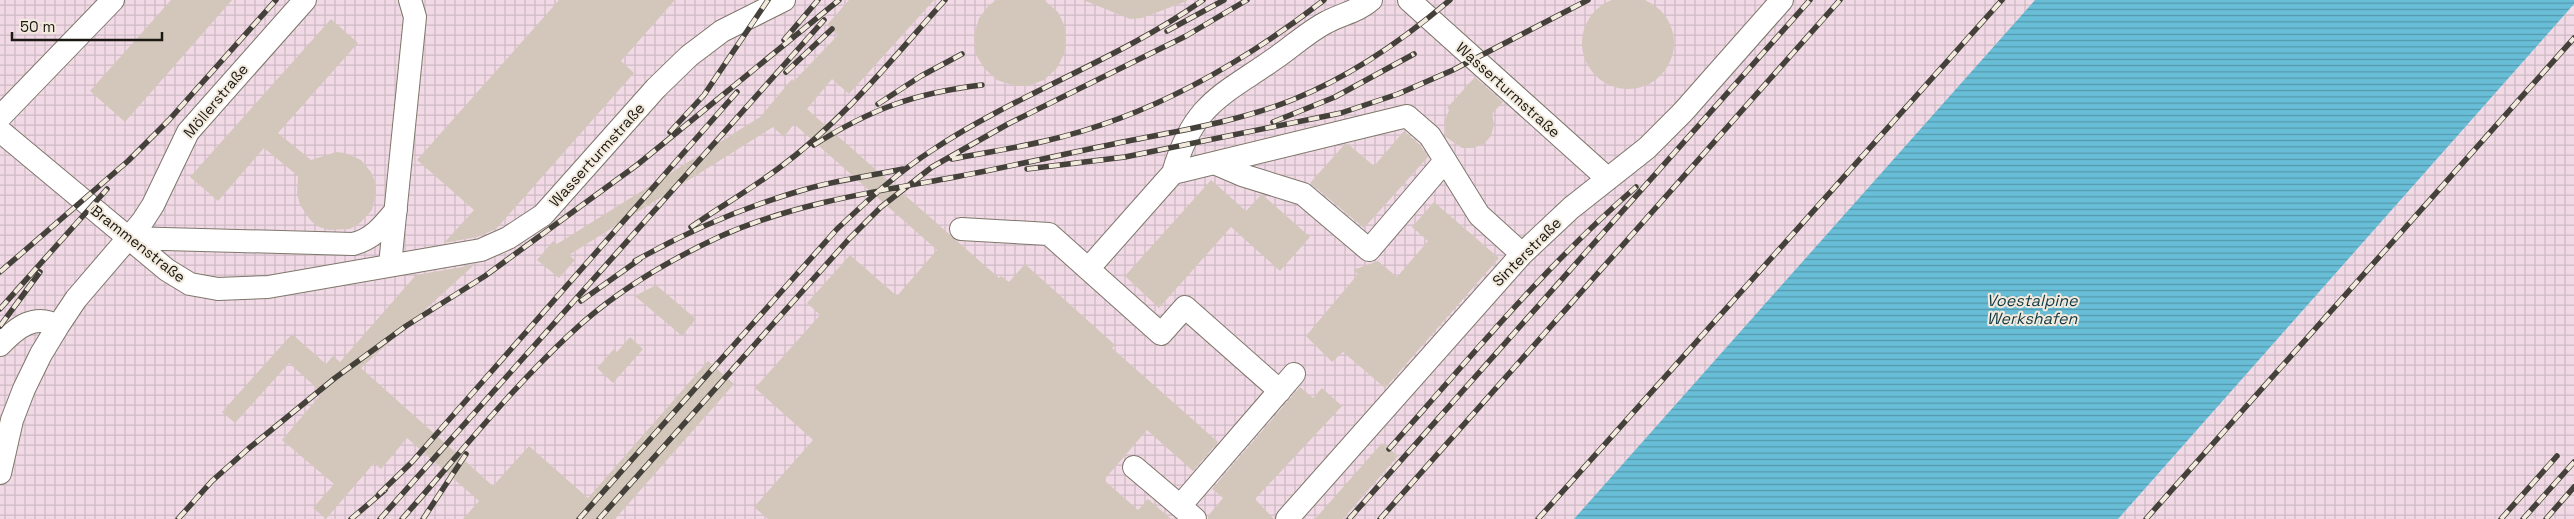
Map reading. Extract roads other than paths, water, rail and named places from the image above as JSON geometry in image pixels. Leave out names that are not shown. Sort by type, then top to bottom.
[{"type":"street","points":[[0,117],[113,0]]},
{"type":"street","name":"Möllerstraße","points":[[1,463],[12,420],[24,388],[58,326],[82,293],[153,205],[188,132],[305,0]]},
{"type":"street","points":[[390,265],[414,17],[410,0]]},
{"type":"street","name":"Wasserturmstraße","points":[[390,265],[481,250],[508,238],[543,215],[656,88],[689,56],[722,31],[784,0]]},
{"type":"street","points":[[1088,269],[1173,173],[1180,150],[1198,117],[1228,88],[1327,22],[1365,6],[1371,0]]},
{"type":"street","name":"Wasserturmstraße","points":[[1409,0],[1608,180]]},
{"type":"street","name":"Sinterstraße","points":[[1287,519],[1538,237],[1647,148],[1683,112],[1782,0]]},
{"type":"street","points":[[1173,173],[1407,116],[1430,136],[1479,215],[1522,254]]},
{"type":"street","name":"Brammenstraße","points":[[0,131],[166,270],[190,284],[218,289],[268,287],[390,265]]},
{"type":"street","points":[[1214,164],[1303,194],[1369,250],[1445,161]]},
{"type":"street","points":[[128,238],[353,244],[366,241],[381,229],[396,210]]},
{"type":"street","points":[[961,229],[1049,234],[1162,334],[1185,307],[1280,391]]},
{"type":"street","points":[[0,345],[10,334],[33,321],[46,319],[58,326]]},
{"type":"street","points":[[1134,467],[1187,513],[1294,374]]},
{"type":"water","name":"Voestalpine Werkshafen","points":[[2035,0],[2574,0],[2574,4],[2118,519],[1574,519]]},
{"type":"railway","points":[[0,272],[128,161],[169,120],[276,0]]},
{"type":"railway","points":[[670,132],[704,95],[768,0]]},
{"type":"railway","points":[[784,40],[818,0]]},
{"type":"railway","points":[[178,519],[212,481],[335,378],[406,326],[485,276],[637,165],[839,0]]},
{"type":"railway","points":[[691,227],[768,176],[825,130],[866,88],[945,0]]},
{"type":"railway","points":[[579,519],[837,229],[908,167],[966,129],[1137,41],[1203,0]]},
{"type":"railway","points":[[1167,31],[1224,0]]},
{"type":"railway","points":[[599,519],[849,239],[881,207],[932,167],[1008,124],[1186,36],[1247,0]]},
{"type":"railway","points":[[952,159],[1034,144],[1083,131],[1157,103],[1226,67],[1260,46],[1324,0]]},
{"type":"railway","points":[[402,519],[504,401],[569,335],[622,292],[681,256],[721,236],[776,215],[833,200],[972,174],[1190,129],[1252,114],[1314,91],[1355,69],[1395,43],[1450,0]]},
{"type":"railway","points":[[1027,169],[1125,157],[1341,113],[1398,94],[1453,70],[1588,0]]},
{"type":"railway","points":[[1349,519],[1810,0]]},
{"type":"railway","points":[[1380,519],[1840,0]]},
{"type":"railway","points":[[1538,519],[2002,0]]},
{"type":"railway","points":[[380,519],[824,20]]},
{"type":"railway","points":[[786,72],[832,29]]},
{"type":"railway","points":[[2146,519],[2574,38]]},
{"type":"railway","points":[[878,104],[921,76],[962,54]]},
{"type":"railway","points":[[1273,122],[1335,97],[1414,54]]},
{"type":"railway","points":[[814,145],[835,132],[875,112],[894,105],[914,98],[958,88],[982,85]]},
{"type":"railway","points":[[379,494],[412,462],[737,92]]},
{"type":"railway","points":[[635,261],[696,230],[759,204],[815,187],[903,169]]},
{"type":"railway","points":[[1389,449],[1478,347],[1539,281],[1636,187]]},
{"type":"railway","points":[[0,309],[107,189]]},
{"type":"railway","points":[[581,301],[640,259]]},
{"type":"railway","points":[[0,326],[40,272]]},
{"type":"railway","points":[[423,519],[466,454]]},
{"type":"railway","points":[[2501,519],[2557,456]]},
{"type":"railway","points":[[2523,519],[2574,462]]},
{"type":"railway","points":[[2546,519],[2574,487]]},
{"type":"railway","points":[[351,519],[385,490]]}]
